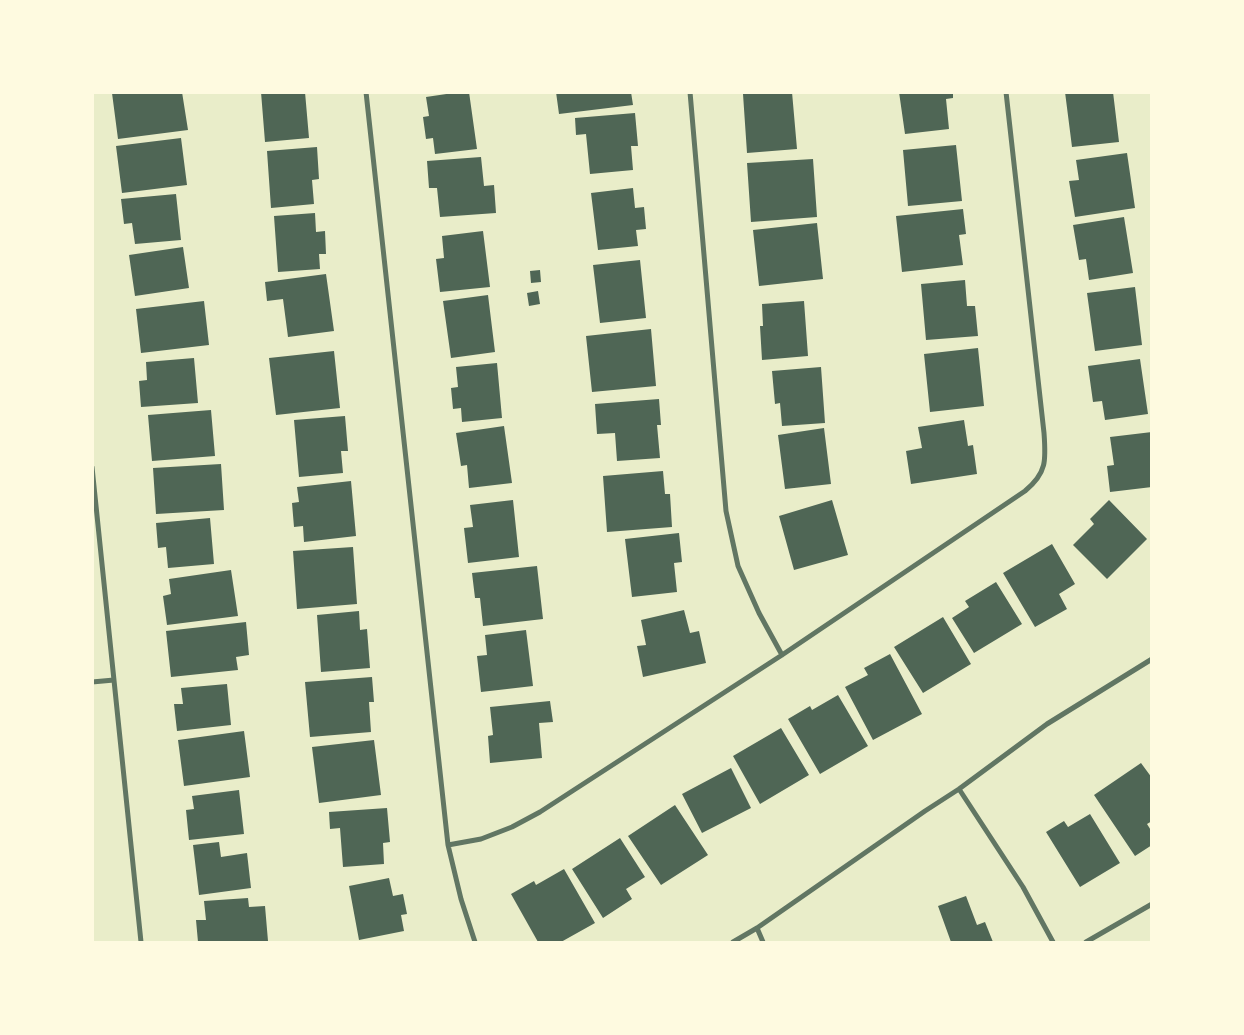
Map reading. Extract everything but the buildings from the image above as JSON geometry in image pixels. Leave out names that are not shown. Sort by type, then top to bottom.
[{"type":"street","points":[[366,92],[448,845],[461,899],[475,942]]},
{"type":"street","points":[[690,92],[726,511],[738,566],[759,613],[782,655]]},
{"type":"street","points":[[448,845],[481,839],[512,827],[540,812],[782,655],[1025,492],[1035,483],[1042,472],[1045,457],[1044,433],[1006,92]]},
{"type":"street","points":[[92,467],[141,942]]},
{"type":"street","points":[[734,942],[758,928],[959,789],[1047,724],[1152,659]]},
{"type":"street","points":[[92,682],[114,680]]},
{"type":"street","points":[[959,789],[1023,887],[1053,942]]},
{"type":"street","points":[[1086,942],[1152,904]]},
{"type":"street","points":[[758,928],[762,942]]}]
